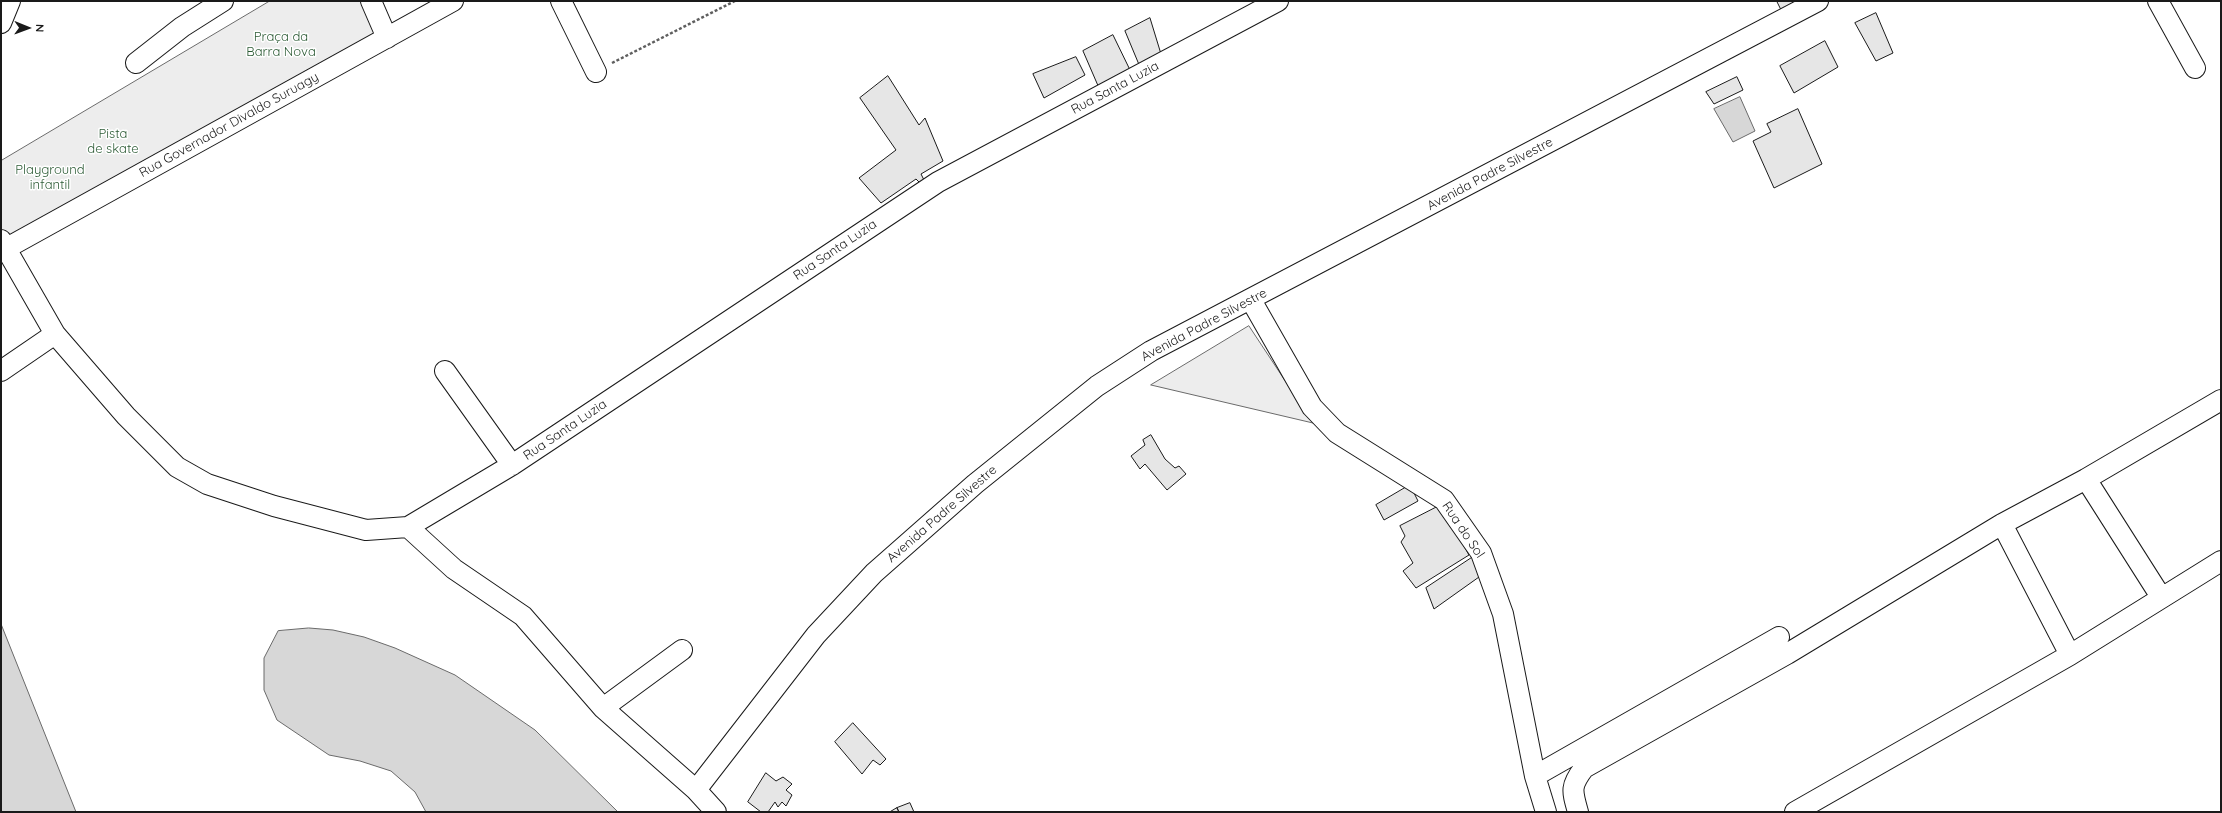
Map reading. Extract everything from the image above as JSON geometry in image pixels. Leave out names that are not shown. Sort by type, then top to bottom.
[{"type":"street","points":[[1,23],[10,1]]},
{"type":"street","points":[[136,63],[182,27],[223,1]]},
{"type":"street","points":[[371,1],[387,38]]},
{"type":"street","name":"Rua Governador Divaldo Suruagy","points":[[3,245],[453,1]]},
{"type":"street","points":[[560,1],[596,72]]},
{"type":"street","name":"Rua Santa Luzia","points":[[408,527],[512,465],[938,182],[1278,1]]},
{"type":"street","name":"Avenida Padre Silvestre","points":[[696,790],[816,635],[874,572],[975,484],[1097,386],[1151,351],[1251,300],[1818,1]]},
{"type":"street","points":[[2158,1],[2195,68]]},
{"type":"street","points":[[3,245],[55,334],[126,416],[177,467],[207,484],[274,506],[366,530],[408,527],[454,569],[523,616],[603,708],[696,790],[716,812]]},
{"type":"street","name":"Rua do Sol","points":[[1251,300],[1312,407],[1337,433],[1444,500],[1481,552],[1503,614],[1535,776],[1546,812]]},
{"type":"street","points":[[1,371],[55,334]]},
{"type":"street","points":[[446,371],[512,465]]},
{"type":"street","points":[[1578,812],[1572,792],[1575,780],[1584,768],[1787,654],[2002,524],[2086,479],[2221,400]]},
{"type":"street","points":[[2086,479],[2161,597]]},
{"type":"street","points":[[2002,524],[2070,656]]},
{"type":"street","points":[[1795,812],[2070,656],[2161,597],[2221,561]]},
{"type":"street","points":[[1535,776],[1779,637]]},
{"type":"street","points":[[603,708],[682,650]]},
{"type":"path","points":[[596,72],[735,1]]},
{"type":"shaded area","name":"Praça da Barra Nova","points":[[270,1],[361,1],[381,38],[1,242],[1,161]]},
{"type":"shaded area","points":[[1740,97],[1755,131],[1733,142],[1714,109]]},
{"type":"shaded area","points":[[1249,326],[1313,423],[1151,385]]},
{"type":"shaded area","points":[[1,624],[76,812],[1,812]]},
{"type":"shaded area","points":[[309,628],[333,630],[364,637],[395,648],[455,675],[535,730],[618,812],[426,812],[415,792],[391,771],[360,761],[329,755],[277,720],[264,690],[264,658],[278,631]]},
{"type":"building","points":[[1777,1],[1795,1],[1782,11]]},
{"type":"building","points":[[1876,13],[1893,53],[1876,61],[1855,23]]},
{"type":"building","points":[[1150,18],[1161,54],[1140,67],[1125,31]]},
{"type":"building","points":[[1113,35],[1131,72],[1099,88],[1083,51]]},
{"type":"building","points":[[1825,41],[1838,67],[1794,93],[1780,66]]},
{"type":"building","points":[[1076,57],[1085,75],[1044,98],[1033,74]]},
{"type":"building","points":[[888,76],[919,125],[925,118],[943,161],[921,174],[925,182],[922,185],[916,179],[881,203],[859,178],[896,150],[860,98]]},
{"type":"building","points":[[1737,77],[1743,90],[1714,104],[1706,92]]},
{"type":"building","points":[[1798,109],[1822,164],[1774,188],[1753,141],[1771,132],[1767,124]]},
{"type":"building","points":[[1151,435],[1165,459],[1175,468],[1179,466],[1186,474],[1167,490],[1145,464],[1140,469],[1131,456],[1145,445],[1143,440]]},
{"type":"building","points":[[1410,485],[1418,501],[1384,520],[1376,505]]},
{"type":"building","points":[[1441,505],[1469,555],[1416,588],[1403,571],[1413,563],[1401,542],[1405,536],[1400,526]]},
{"type":"building","points":[[1473,557],[1479,577],[1434,609],[1426,588]]},
{"type":"building","points":[[853,723],[886,759],[880,765],[873,760],[862,774],[835,742]]},
{"type":"building","points":[[766,773],[776,781],[783,777],[792,784],[786,790],[792,795],[786,806],[782,802],[778,807],[775,802],[768,812],[761,812],[748,802]]},
{"type":"building","points":[[910,803],[914,812],[899,812],[897,808]]},
{"type":"building","points":[[897,808],[899,812],[890,812]]},
{"type":"park label","name":"Pista de skate","points":[[113,142]]},
{"type":"park label","name":"Playground infantil","points":[[50,178]]}]
